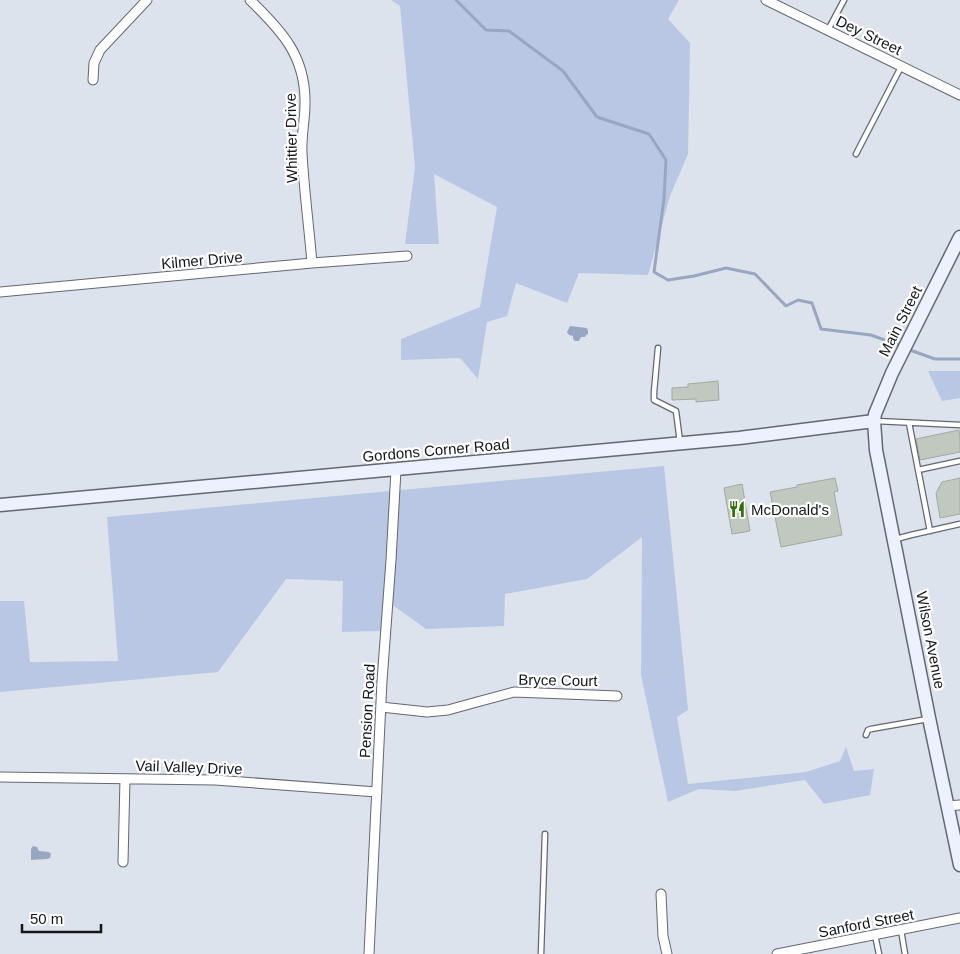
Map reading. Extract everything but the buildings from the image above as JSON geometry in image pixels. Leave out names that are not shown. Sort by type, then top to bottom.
[{"type":"street","points":[[93,80],[94,63],[100,50],[147,0]]},
{"type":"street","name":"Whittier Drive","points":[[250,0],[286,38],[296,56],[303,76],[305,104],[302,153],[312,263]]},
{"type":"street","name":"Dey Street","points":[[766,0],[781,3],[828,30],[960,95]]},
{"type":"street","name":"Main Street","points":[[874,421],[892,373],[960,237]]},
{"type":"street","name":"Kilmer Drive","points":[[0,292],[407,256]]},
{"type":"street","name":"Gordons Corner Road","points":[[0,505],[739,438],[874,421]]},
{"type":"street","name":"Wilson Avenue","points":[[874,421],[876,450],[929,718],[954,806],[960,865]]},
{"type":"street","name":"Pension Road","points":[[369,954],[381,707],[396,470]]},
{"type":"street","name":"Bryce Court","points":[[381,707],[427,712],[448,710],[514,692],[617,696]]},
{"type":"street","name":"Vail Valley Drive","points":[[0,777],[215,780],[377,792]]},
{"type":"street","points":[[123,862],[125,779]]},
{"type":"street","points":[[661,894],[663,936],[667,954]]},
{"type":"street","name":"Sanford Street","points":[[777,954],[960,918]]},
{"type":"lane","points":[[828,30],[844,0]]},
{"type":"lane","points":[[856,154],[901,66]]},
{"type":"lane","points":[[658,348],[654,400],[676,411],[680,443]]},
{"type":"lane","points":[[874,421],[960,425]]},
{"type":"lane","points":[[909,423],[930,531]]},
{"type":"lane","points":[[918,470],[960,460]]},
{"type":"lane","points":[[895,540],[960,524]]},
{"type":"lane","points":[[866,735],[868,730],[871,729],[929,718]]},
{"type":"lane","points":[[541,954],[545,834]]},
{"type":"lane","points":[[901,930],[905,954]]},
{"type":"lane","points":[[876,935],[879,954]]},
{"type":"shaded area","points":[[391,0],[679,0],[668,19],[690,43],[688,154],[670,196],[648,275],[579,273],[567,303],[516,283],[507,316],[487,322],[478,379],[460,358],[401,360],[401,339],[480,307],[497,207],[434,174],[439,244],[405,244],[415,167],[400,6]]},
{"type":"shaded area","points":[[570,326],[587,328],[588,334],[585,337],[581,337],[579,341],[575,341],[573,336],[567,332]]},
{"type":"shaded area","points":[[928,371],[960,371],[960,398],[942,401]]},
{"type":"shaded area","points":[[664,466],[688,710],[677,717],[688,784],[806,772],[840,761],[846,747],[854,771],[874,769],[870,795],[824,804],[805,780],[735,791],[699,789],[668,802],[641,675],[642,537],[587,579],[505,594],[504,626],[426,629],[387,601],[382,648],[380,631],[342,632],[343,581],[286,579],[218,672],[0,692],[0,601],[24,601],[30,662],[118,661],[107,517]]},
{"type":"shaded area","points":[[33,846],[37,847],[39,851],[49,852],[51,854],[50,858],[31,860],[31,849]]},
{"type":"waterway","points":[[456,0],[486,30],[509,31],[563,71],[597,117],[649,134],[666,160],[664,199],[654,272],[668,280],[726,268],[755,274],[786,306],[798,300],[812,303],[821,329],[871,335],[901,346]]},
{"type":"waterway","points":[[907,349],[935,359],[960,359]]},
{"type":"place","name":"McDonald's","points":[[737,509]]}]
